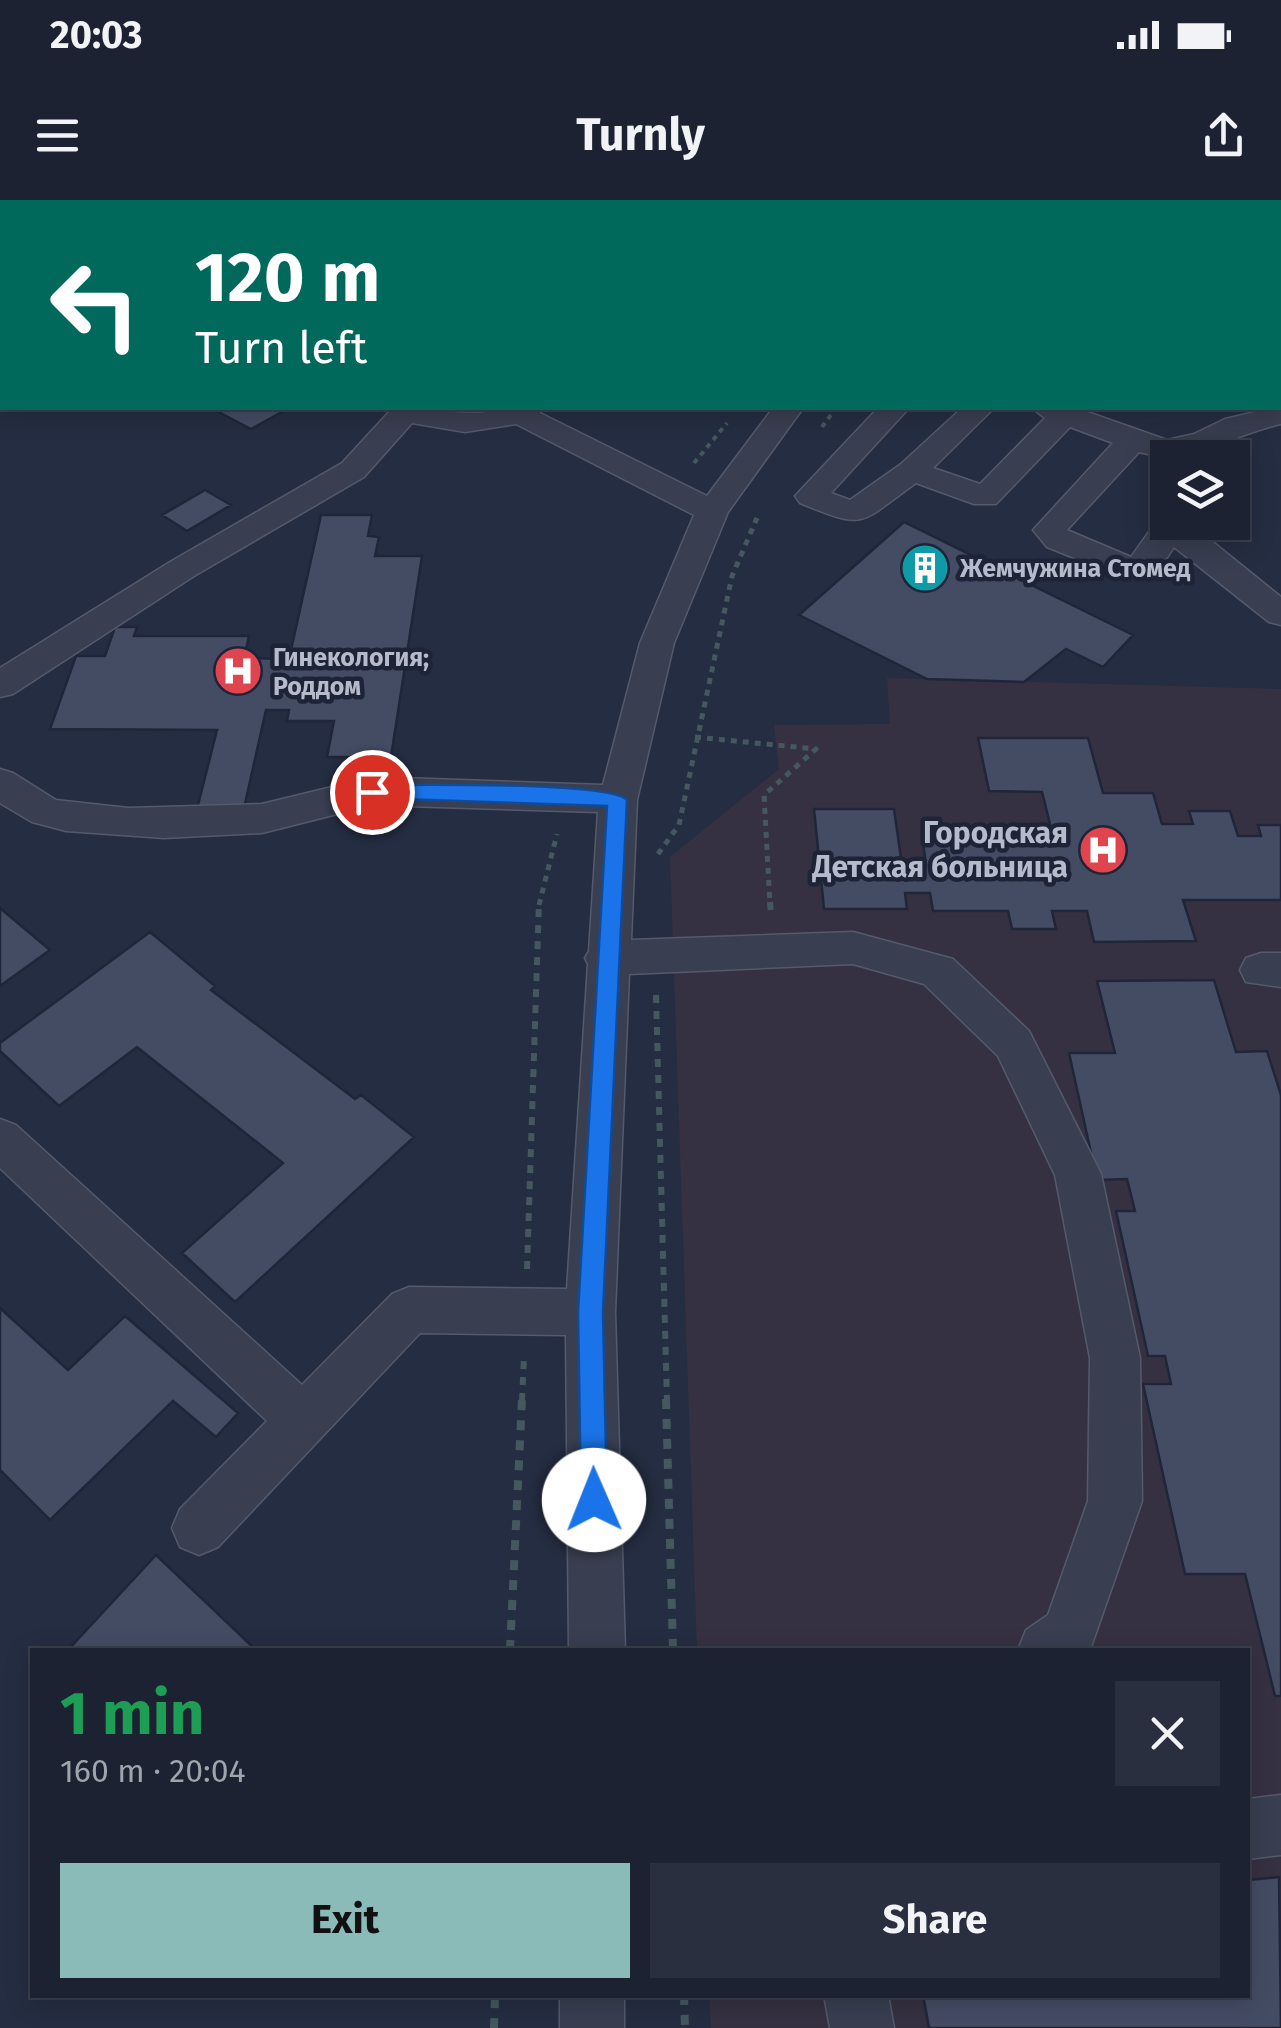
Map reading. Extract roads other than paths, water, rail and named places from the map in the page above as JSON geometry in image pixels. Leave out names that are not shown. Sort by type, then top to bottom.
[{"type":"street","points":[[0,684],[182,569],[353,470],[403,410]]},
{"type":"street","points":[[407,410],[438,420],[481,422],[518,410],[712,511]]},
{"type":"street","points":[[892,410],[811,496],[853,512],[912,471],[976,410]]},
{"type":"street","points":[[1016,514],[1056,411],[1150,447]]},
{"type":"street","points":[[1205,440],[1242,416],[1281,415]]},
{"type":"street","points":[[597,1648],[590,1312],[606,958],[618,800],[657,644],[712,511],[801,423]]},
{"type":"street","points":[[1016,514],[1133,440]]},
{"type":"street","points":[[912,471],[1016,514],[1058,540],[1130,568],[1146,564],[1161,540]]},
{"type":"street","points":[[1190,540],[1281,614]]},
{"type":"street","points":[[0,783],[47,812],[117,822],[254,820],[288,814],[341,794],[372,792],[568,795],[618,800]]},
{"type":"street","points":[[606,958],[853,948],[938,971],[1014,1044],[1078,1174],[1115,1358],[1115,1501],[1069,1634],[1049,1648]]},
{"type":"street","points":[[0,1139],[302,1420]]},
{"type":"street","points":[[198,1528],[409,1310],[590,1312]]},
{"type":"street","points":[[1250,1830],[1281,1825]]},
{"type":"street","points":[[592,1998],[592,2028]]},
{"type":"street","points":[[857,1998],[862,2028]]},
{"type":"place","name":"Жемчужина Стомед","points":[[925,568]]},
{"type":"place","name":"Гинекология; Роддом","points":[[238,671]]},
{"type":"place","name":"Городская Детская больница","points":[[1103,850]]}]
